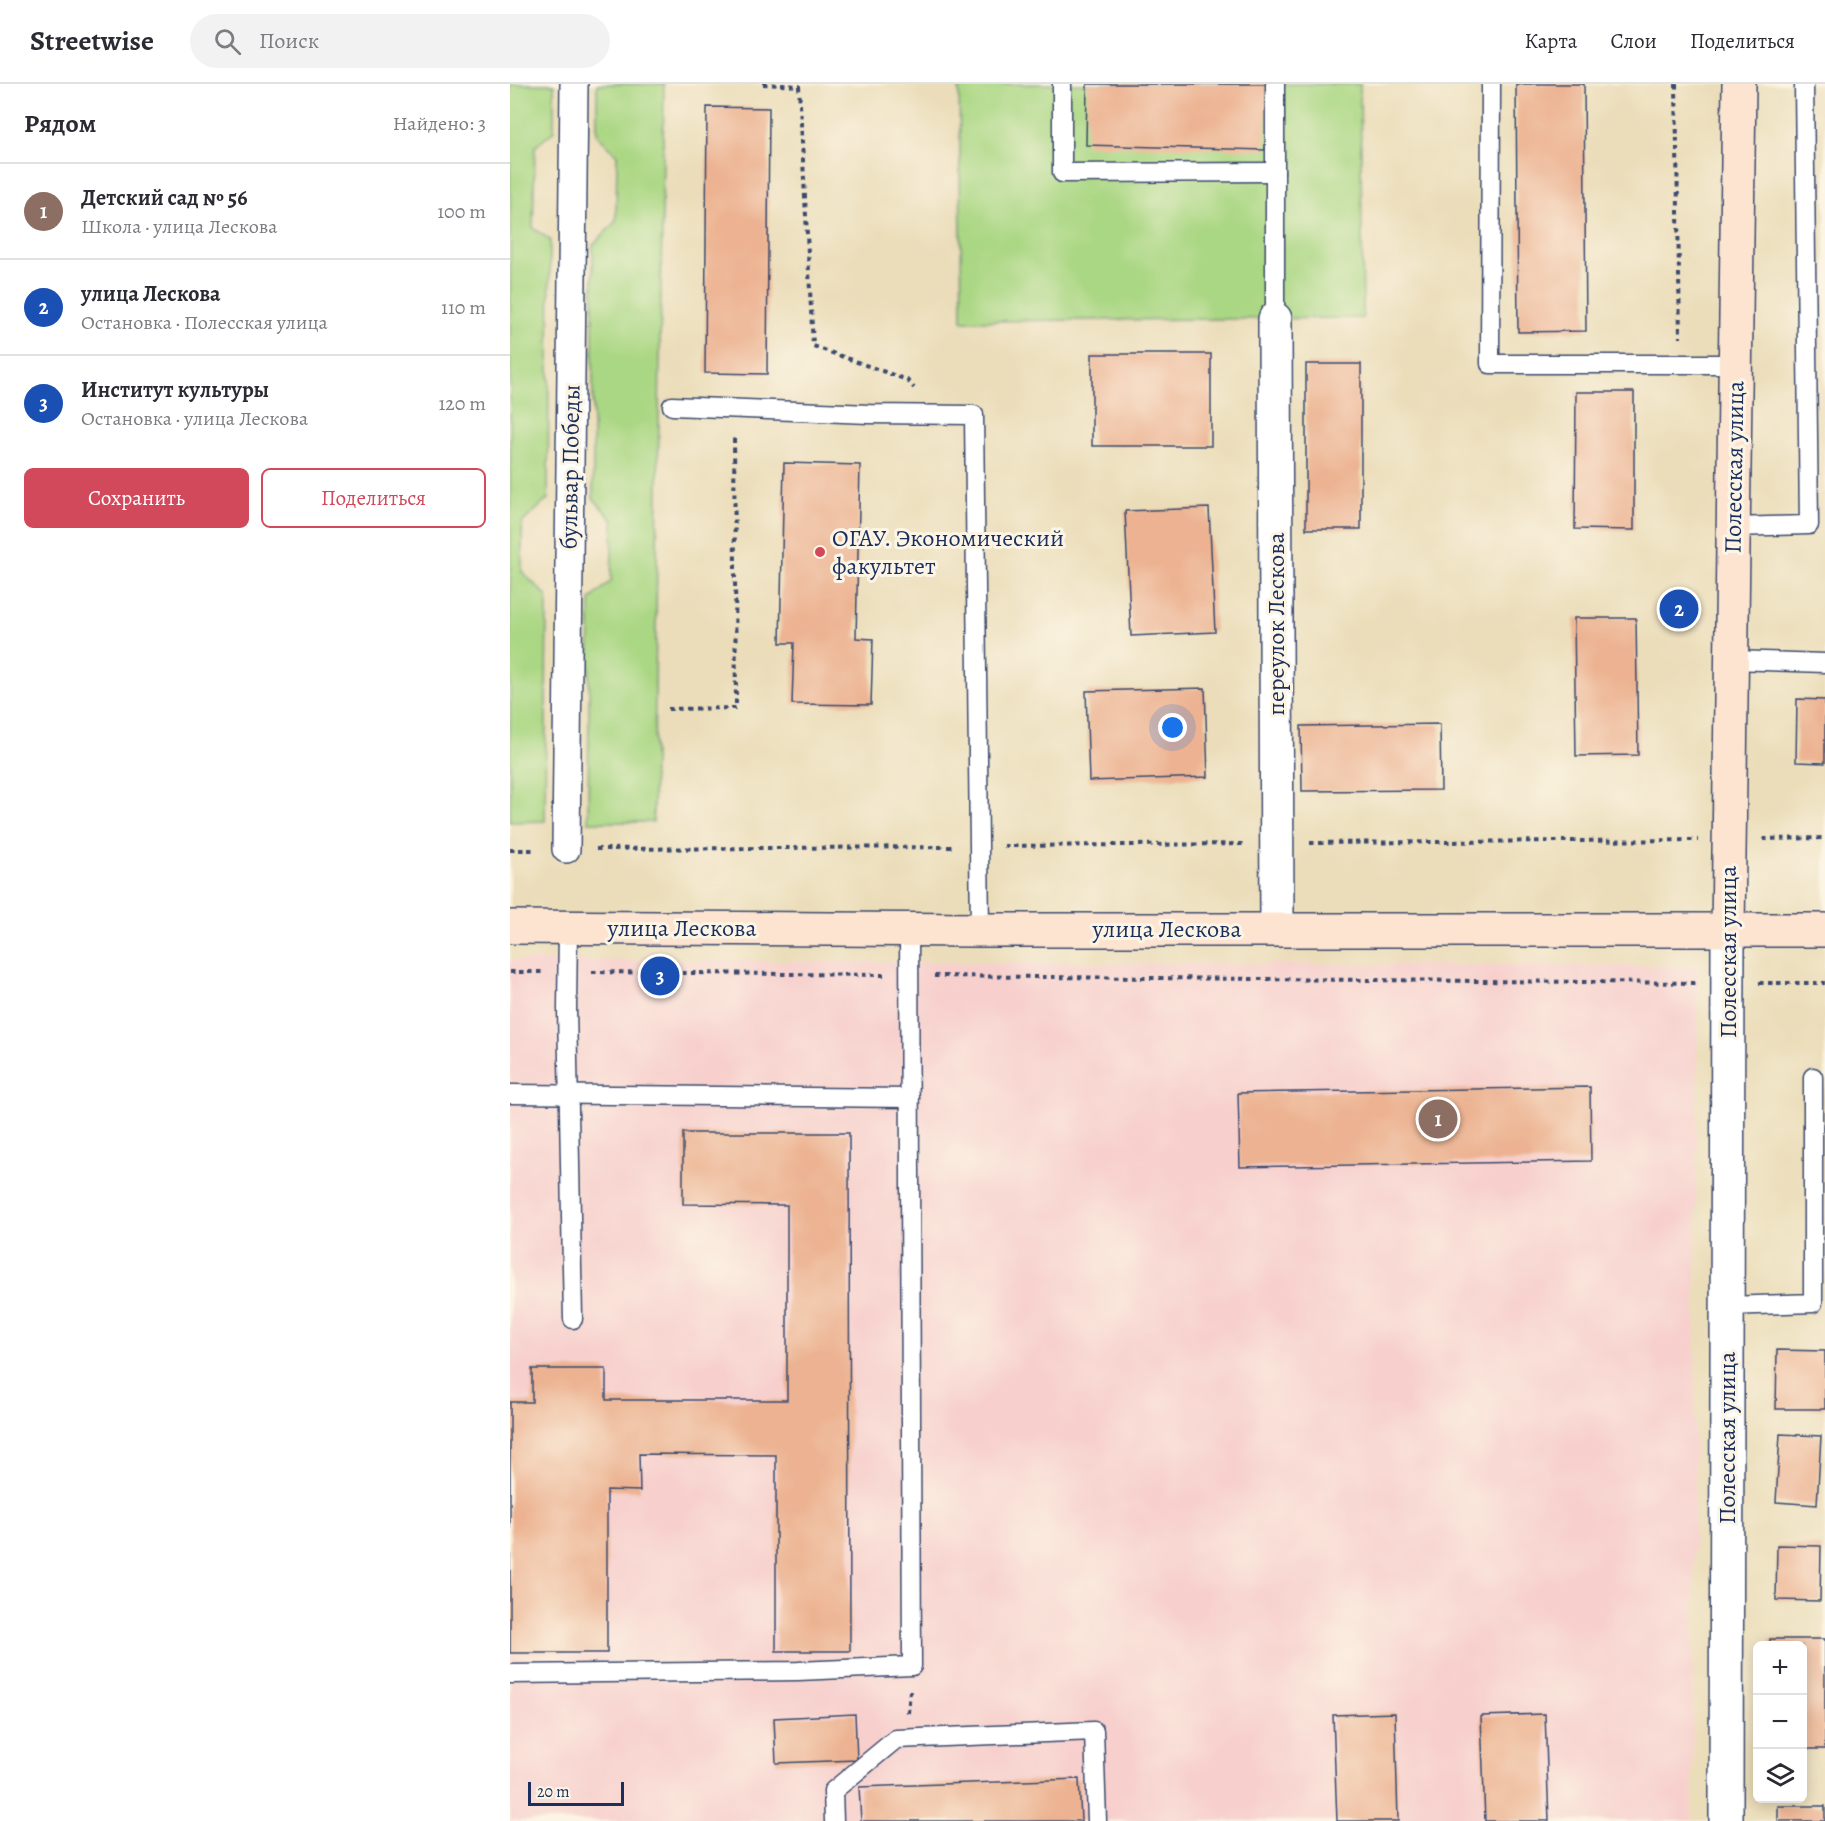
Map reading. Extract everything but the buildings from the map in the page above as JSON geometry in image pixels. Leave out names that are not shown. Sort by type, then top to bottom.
[{"type":"main road","name":"Полесская улица","points":[[1728,930],[1739,84]]},
{"type":"main road","name":"улица Лескова","points":[[510,927],[980,930],[1825,930]]},
{"type":"street","name":"бульвар Победы","points":[[566,849],[574,84]]},
{"type":"street","name":"переулок Лескова","points":[[1275,319],[1277,929]]},
{"type":"street","name":"Полесская улица","points":[[1726,1821],[1728,930]]},
{"type":"lane","points":[[1062,84],[1062,173],[1275,172]]},
{"type":"lane","points":[[1275,84],[1275,319]]},
{"type":"lane","points":[[1491,84],[1490,364],[1735,364]]},
{"type":"lane","points":[[1733,527],[1817,525],[1804,84]]},
{"type":"lane","points":[[672,406],[974,415],[980,930]]},
{"type":"lane","points":[[1732,660],[1825,663]]},
{"type":"lane","points":[[568,927],[573,1319]]},
{"type":"lane","points":[[510,1674],[798,1671],[912,1666],[909,929]]},
{"type":"lane","points":[[1727,1306],[1813,1303],[1813,1077]]},
{"type":"lane","points":[[510,1094],[910,1098]]},
{"type":"lane","points":[[834,1821],[833,1791],[896,1739],[1094,1731],[1097,1821]]},
{"type":"path","points":[[763,84],[799,86],[813,346],[907,380],[933,415]]},
{"type":"path","points":[[1676,84],[1681,364]]},
{"type":"path","points":[[669,709],[736,708],[734,409]]},
{"type":"path","points":[[566,849],[1825,838]]},
{"type":"path","points":[[510,972],[1825,983]]},
{"type":"path","points":[[896,1739],[908,1714],[912,1666]]},
{"type":"shaded area","points":[[510,960],[1698,966],[1692,1821],[510,1821]]},
{"type":"green space","points":[[510,84],[554,84],[554,131],[535,147],[533,228],[550,240],[548,499],[522,523],[522,572],[547,596],[545,821],[510,822]]},
{"type":"green space","points":[[597,84],[664,84],[653,822],[588,822],[590,600],[611,581],[613,521],[593,498],[593,245],[616,221],[617,155],[597,135]]},
{"type":"green space","points":[[959,84],[1360,84],[1363,318],[962,321]]},
{"type":"place","name":"ОГАУ. Экономический факультет","points":[[820,552]]},
{"type":"place","name":"улица Лескова","points":[[1679,609]]},
{"type":"place","name":"Институт культуры","points":[[660,976]]},
{"type":"place","name":"Детский сад № 56","points":[[1438,1119]]}]
